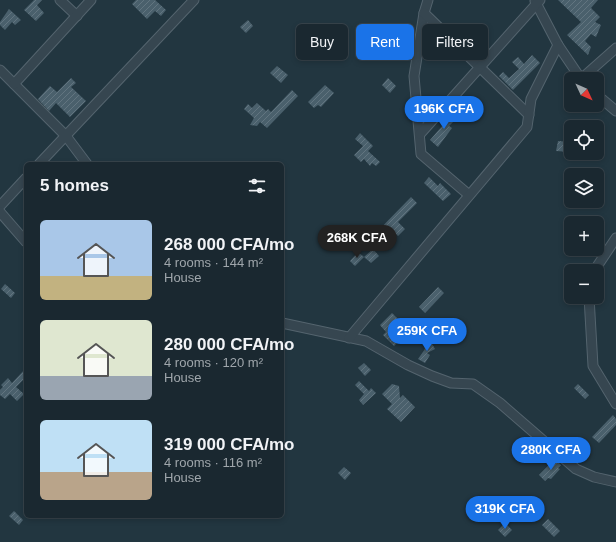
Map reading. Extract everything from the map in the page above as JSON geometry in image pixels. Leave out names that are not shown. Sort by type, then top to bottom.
[{"type":"street","points":[[60,0],[77,16]]},
{"type":"street","points":[[14,84],[91,0]]},
{"type":"street","points":[[42,162],[194,0]]},
{"type":"street","points":[[428,0],[424,13],[414,76],[421,154],[469,195]]},
{"type":"street","points":[[420,134],[537,2],[558,45],[576,72]]},
{"type":"street","points":[[424,13],[529,115]]},
{"type":"street","points":[[349,338],[527,127],[530,99],[558,45]]},
{"type":"street","points":[[589,72],[616,48]]},
{"type":"street","points":[[0,70],[66,136],[86,162]]},
{"type":"street","points":[[604,101],[616,112]]},
{"type":"street","points":[[0,206],[24,180]]},
{"type":"street","points":[[0,212],[24,240]]},
{"type":"street","points":[[599,264],[616,238]]},
{"type":"street","points":[[590,304],[594,366],[616,404]]},
{"type":"street","points":[[284,323],[366,341],[408,365],[451,384],[473,384],[500,403],[576,469],[594,477],[616,482]]},
{"type":"building","points":[[34,0],[42,0],[37,5],[44,13],[36,21],[24,10]]},
{"type":"building","points":[[136,0],[155,0],[166,10],[161,16],[155,11],[147,19],[132,4]]},
{"type":"building","points":[[558,0],[598,0],[591,8],[600,17],[595,22],[601,25],[596,37],[591,34],[585,41],[591,47],[588,55],[567,35],[581,22]]},
{"type":"building","points":[[9,9],[21,20],[15,25],[12,22],[5,30],[0,25],[0,22]]},
{"type":"building","points":[[248,20],[253,26],[246,33],[240,27]]},
{"type":"building","points":[[532,55],[540,63],[513,90],[499,76],[503,72],[509,78],[519,69],[512,62],[518,57],[524,64]]},
{"type":"building","points":[[277,66],[288,75],[281,83],[270,73]]},
{"type":"building","points":[[71,78],[76,83],[71,87],[86,101],[70,117],[56,103],[49,111],[38,99],[50,86],[57,92]]},
{"type":"building","points":[[388,78],[396,86],[390,93],[382,85]]},
{"type":"building","points":[[325,85],[334,93],[321,107],[318,105],[314,108],[308,102]]},
{"type":"building","points":[[292,90],[298,96],[267,128],[260,122],[257,126],[250,125],[254,118],[244,109],[248,104],[252,108],[257,103],[266,111],[268,109],[271,112]]},
{"type":"building","points":[[450,110],[458,117],[449,126],[452,128],[438,147],[430,140],[449,118],[446,115]]},
{"type":"building","points":[[360,133],[373,146],[368,151],[380,162],[376,166],[372,163],[370,166],[364,159],[361,162],[354,155],[363,146],[355,139]]},
{"type":"building","points":[[558,141],[564,141],[564,152],[556,151]]},
{"type":"building","points":[[429,177],[438,186],[440,183],[451,194],[443,201],[424,183]]},
{"type":"building","points":[[411,197],[417,203],[398,222],[405,229],[398,236],[392,230],[378,244],[371,238]]},
{"type":"building","points":[[373,249],[379,256],[371,263],[364,257]]},
{"type":"building","points":[[358,252],[364,257],[355,266],[350,261]]},
{"type":"building","points":[[5,284],[15,293],[11,298],[1,289]]},
{"type":"building","points":[[438,287],[444,293],[425,313],[419,307]]},
{"type":"building","points":[[392,313],[398,319],[393,325],[404,336],[394,346],[383,335],[386,332],[380,325]]},
{"type":"building","points":[[431,342],[435,349],[427,353],[430,355],[425,363],[418,359],[425,349],[424,346]]},
{"type":"building","points":[[364,363],[371,370],[365,376],[358,368]]},
{"type":"building","points":[[24,370],[24,379],[16,387],[24,394],[17,401],[10,394],[5,399],[0,395],[0,390],[3,387],[1,385],[8,378],[12,383]]},
{"type":"building","points":[[359,381],[369,391],[371,388],[376,393],[363,405],[359,400],[364,394],[355,385]]},
{"type":"building","points":[[392,384],[399,386],[400,398],[403,395],[415,407],[401,422],[387,409],[392,404],[382,394]]},
{"type":"building","points":[[578,384],[589,395],[585,399],[574,388]]},
{"type":"building","points":[[613,415],[616,419],[616,425],[599,443],[592,437]]},
{"type":"building","points":[[555,459],[561,465],[558,468],[560,469],[551,479],[548,478],[545,481],[539,475]]},
{"type":"building","points":[[344,467],[351,473],[345,480],[338,473]]},
{"type":"building","points":[[14,511],[23,520],[19,525],[9,516]]},
{"type":"building","points":[[548,519],[560,531],[554,537],[542,525]]},
{"type":"building","points":[[505,523],[512,530],[505,537],[498,530]]}]
